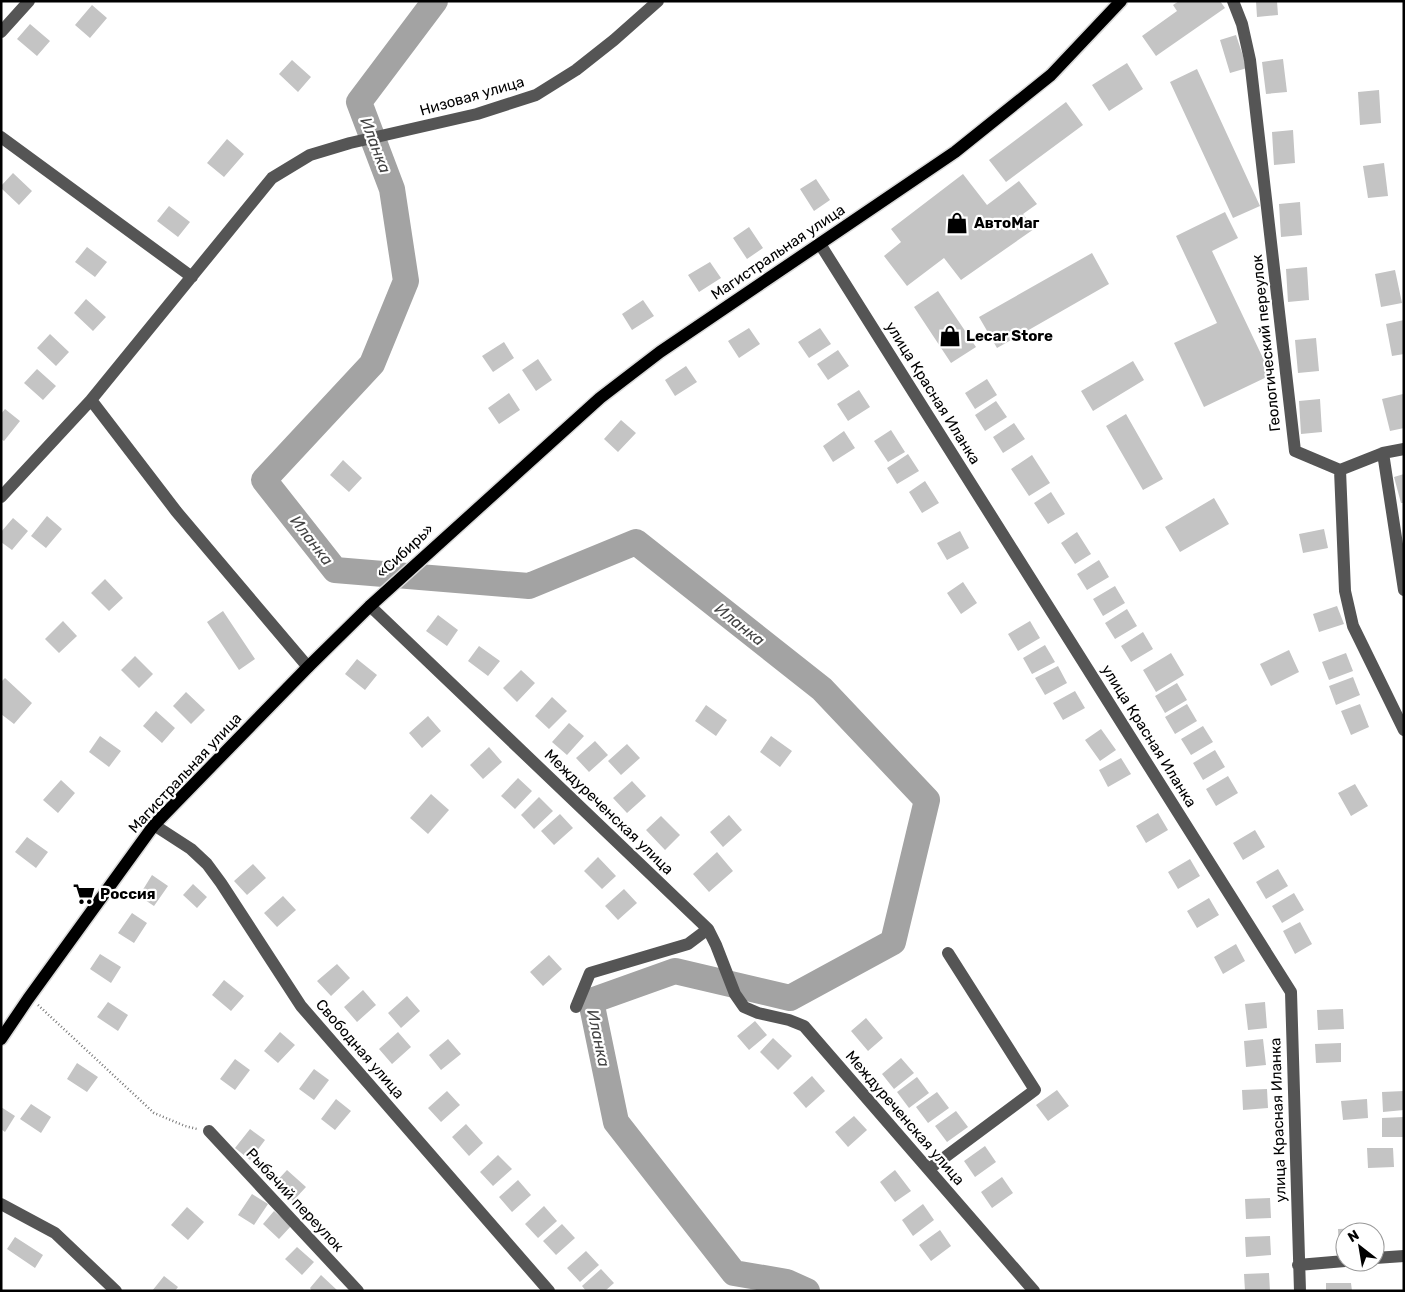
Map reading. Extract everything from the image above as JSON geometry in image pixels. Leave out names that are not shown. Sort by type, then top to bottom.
[{"type":"main road","name":"Магистральная улица","points":[[452,530],[628,375],[955,152],[1051,74],[1121,1]]},
{"type":"main road","name":"«Сибирь»","points":[[380,596],[452,530]]},
{"type":"main road","name":"Магистральная улица","points":[[1,1038],[154,826],[308,667],[380,596]]},
{"type":"street","points":[[1,32],[29,1]]},
{"type":"street","name":"Низовая улица","points":[[1,497],[91,400],[272,178],[310,155],[350,143],[477,114],[536,95],[576,70],[614,40],[658,1]]},
{"type":"street","name":"Геологический переулок","points":[[1232,1],[1242,24],[1250,60],[1295,451],[1340,470]]},
{"type":"street","points":[[1,137],[192,277]]},
{"type":"street","name":"улица Красная Иланка","points":[[820,244],[1290,992],[1300,1291]]},
{"type":"street","points":[[91,400],[176,511],[308,667]]},
{"type":"street","points":[[1404,449],[1382,453],[1340,470],[1344,591],[1353,626],[1404,730]]},
{"type":"street","points":[[1382,453],[1404,590]]},
{"type":"street","name":"Междуреченская улица","points":[[370,606],[708,929],[716,944],[735,994],[744,1007],[758,1014],[789,1020],[804,1026],[1034,1291]]},
{"type":"street","name":"Свободная улица","points":[[154,826],[191,849],[206,864],[221,883],[301,1006],[549,1291]]},
{"type":"street","points":[[576,1007],[590,973],[688,944],[708,929]]},
{"type":"street","points":[[929,1169],[1035,1090],[948,953]]},
{"type":"street","name":"Рыбачий переулок","points":[[209,1131],[358,1291]]},
{"type":"street","points":[[1,1204],[55,1233],[116,1291]]},
{"type":"street","points":[[1385,1257],[1404,1256]]},
{"type":"street","points":[[1298,1265],[1335,1262]]},
{"type":"path","points":[[29,998],[154,1112],[185,1126],[209,1131]]},
{"type":"building","points":[[1179,1],[1220,1],[1225,8],[1156,56],[1142,36],[1177,11],[1173,5]]},
{"type":"building","points":[[1256,1],[1277,1],[1278,15],[1257,17]]},
{"type":"building","points":[[92,5],[107,18],[90,38],[75,25]]},
{"type":"building","points":[[30,24],[50,41],[37,56],[17,39]]},
{"type":"building","points":[[1236,35],[1247,68],[1230,73],[1220,40]]},
{"type":"building","points":[[1283,59],[1287,92],[1266,94],[1262,62]]},
{"type":"building","points":[[292,60],[311,77],[298,92],[279,74]]},
{"type":"building","points":[[1127,63],[1143,89],[1109,111],[1092,85]]},
{"type":"building","points":[[1197,69],[1260,206],[1233,218],[1170,82]]},
{"type":"building","points":[[1379,90],[1381,123],[1360,125],[1358,92]]},
{"type":"building","points":[[1066,102],[1083,125],[1006,182],[989,160]]},
{"type":"building","points":[[1293,130],[1295,163],[1274,165],[1272,132]]},
{"type":"building","points":[[227,139],[244,154],[224,177],[207,163]]},
{"type":"building","points":[[1384,163],[1388,196],[1368,198],[1363,166]]},
{"type":"building","points":[[13,173],[32,191],[19,205],[1,188]]},
{"type":"building","points":[[963,174],[987,205],[1019,181],[1037,204],[1023,214],[1034,229],[961,280],[944,258],[907,286],[884,256],[901,242],[891,229]]},
{"type":"building","points":[[816,179],[830,200],[814,211],[800,189]]},
{"type":"building","points":[[1300,202],[1302,235],[1281,237],[1279,204]]},
{"type":"building","points":[[169,206],[190,222],[178,237],[157,221]]},
{"type":"building","points":[[1225,212],[1238,238],[1212,251],[1271,375],[1204,407],[1174,343],[1217,323],[1176,236]]},
{"type":"building","points":[[749,227],[763,248],[747,259],[733,238]]},
{"type":"building","points":[[87,247],[107,262],[95,277],[75,262]]},
{"type":"building","points":[[1092,253],[1109,284],[997,348],[979,317]]},
{"type":"building","points":[[710,262],[721,278],[699,292],[688,275]]},
{"type":"building","points":[[1307,267],[1309,300],[1288,302],[1286,269]]},
{"type":"building","points":[[1395,270],[1402,303],[1381,307],[1375,274]]},
{"type":"building","points":[[938,291],[976,347],[951,363],[914,307]]},
{"type":"building","points":[[86,299],[106,317],[93,331],[74,313]]},
{"type":"building","points":[[643,300],[654,316],[632,330],[622,314]]},
{"type":"building","points":[[1404,320],[1404,354],[1392,356],[1386,324]]},
{"type":"building","points":[[749,328],[760,344],[739,358],[728,341]]},
{"type":"building","points":[[820,328],[831,344],[809,358],[798,342]]},
{"type":"building","points":[[50,334],[69,352],[56,366],[37,348]]},
{"type":"building","points":[[1316,338],[1319,371],[1298,373],[1295,340]]},
{"type":"building","points":[[504,342],[514,358],[493,372],[482,356]]},
{"type":"building","points":[[838,350],[849,366],[828,380],[817,364]]},
{"type":"building","points":[[538,359],[552,380],[536,391],[522,370]]},
{"type":"building","points":[[1133,361],[1144,380],[1093,411],[1081,391]]},
{"type":"building","points":[[686,366],[697,382],[675,396],[665,380]]},
{"type":"building","points":[[37,369],[56,386],[43,400],[24,383]]},
{"type":"building","points":[[987,379],[997,395],[975,409],[965,393]]},
{"type":"building","points":[[859,390],[870,407],[848,421],[837,404]]},
{"type":"building","points":[[509,393],[520,410],[499,424],[488,408]]},
{"type":"building","points":[[1403,394],[1404,428],[1390,431],[1382,399]]},
{"type":"building","points":[[1320,399],[1322,432],[1301,434],[1299,401]]},
{"type":"building","points":[[996,401],[1007,417],[985,431],[975,415]]},
{"type":"building","points":[[5,409],[20,421],[4,441],[1,439],[1,414]]},
{"type":"building","points":[[1126,414],[1163,479],[1143,490],[1106,426]]},
{"type":"building","points":[[621,420],[636,433],[618,452],[604,439]]},
{"type":"building","points":[[1014,423],[1025,439],[1003,453],[993,437]]},
{"type":"building","points":[[891,430],[905,452],[888,462],[874,441]]},
{"type":"building","points":[[844,431],[855,448],[833,462],[823,446]]},
{"type":"building","points":[[908,454],[919,471],[897,484],[887,468]]},
{"type":"building","points":[[1032,455],[1050,483],[1029,496],[1011,469]]},
{"type":"building","points":[[343,460],[362,478],[349,492],[330,475]]},
{"type":"building","points":[[1404,474],[1404,503],[1401,503],[1394,477]]},
{"type":"building","points":[[925,481],[939,503],[922,513],[909,492]]},
{"type":"building","points":[[1051,492],[1065,514],[1048,524],[1034,503]]},
{"type":"building","points":[[1214,498],[1229,524],[1180,552],[1165,527]]},
{"type":"building","points":[[47,516],[62,529],[46,548],[31,536]]},
{"type":"building","points":[[13,518],[28,531],[12,550],[1,542],[1,532]]},
{"type":"building","points":[[1324,529],[1328,548],[1303,553],[1299,534]]},
{"type":"building","points":[[960,531],[969,548],[947,560],[937,543]]},
{"type":"building","points":[[1077,532],[1091,554],[1075,564],[1061,543]]},
{"type":"building","points":[[1099,560],[1109,577],[1087,590],[1077,574]]},
{"type":"building","points":[[105,579],[123,598],[109,611],[91,593]]},
{"type":"building","points":[[963,582],[977,603],[961,614],[947,593]]},
{"type":"building","points":[[1115,586],[1125,603],[1103,616],[1093,599]]},
{"type":"building","points":[[1337,606],[1344,624],[1319,632],[1313,614]]},
{"type":"building","points":[[1127,609],[1137,626],[1115,639],[1105,623]]},
{"type":"building","points":[[223,611],[255,659],[239,670],[207,622]]},
{"type":"building","points":[[438,615],[458,630],[447,646],[426,631]]},
{"type":"building","points":[[63,621],[77,636],[59,653],[45,639]]},
{"type":"building","points":[[1030,621],[1040,638],[1018,651],[1008,634]]},
{"type":"building","points":[[1143,632],[1153,649],[1131,662],[1121,646]]},
{"type":"building","points":[[1045,645],[1055,662],[1032,674],[1023,658]]},
{"type":"building","points":[[479,646],[500,661],[488,676],[468,661]]},
{"type":"building","points":[[1289,650],[1299,672],[1271,686],[1260,664]]},
{"type":"building","points":[[1171,653],[1184,675],[1156,692],[1143,670]]},
{"type":"building","points":[[1346,653],[1353,671],[1329,680],[1322,662]]},
{"type":"building","points":[[135,656],[153,674],[139,688],[121,670]]},
{"type":"building","points":[[357,659],[377,675],[365,690],[345,674]]},
{"type":"building","points":[[1058,666],[1067,683],[1045,695],[1035,678]]},
{"type":"building","points":[[521,670],[535,683],[517,702],[503,688]]},
{"type":"building","points":[[1353,677],[1360,695],[1336,705],[1329,686]]},
{"type":"building","points":[[5,678],[32,703],[14,724],[1,714],[1,682]]},
{"type":"building","points":[[1177,683],[1187,700],[1165,713],[1155,696]]},
{"type":"building","points":[[1075,691],[1085,708],[1063,720],[1053,703]]},
{"type":"building","points":[[186,692],[205,710],[191,724],[173,706]]},
{"type":"building","points":[[552,697],[567,711],[549,729],[535,716]]},
{"type":"building","points":[[1187,704],[1197,721],[1175,734],[1165,717]]},
{"type":"building","points":[[1360,704],[1369,727],[1351,735],[1341,711]]},
{"type":"building","points":[[706,705],[727,720],[716,736],[695,721]]},
{"type":"building","points":[[156,711],[175,728],[162,743],[143,726]]},
{"type":"building","points":[[428,716],[441,731],[422,748],[409,733]]},
{"type":"building","points":[[569,723],[584,736],[567,755],[552,742]]},
{"type":"building","points":[[1203,726],[1213,742],[1191,755],[1181,739]]},
{"type":"building","points":[[1101,729],[1116,750],[1100,761],[1085,740]]},
{"type":"building","points":[[100,736],[121,751],[109,767],[89,752]]},
{"type":"building","points":[[771,736],[792,751],[780,767],[760,752]]},
{"type":"building","points":[[595,741],[608,755],[589,772],[576,758]]},
{"type":"building","points":[[627,744],[640,758],[621,775],[608,761]]},
{"type":"building","points":[[489,747],[502,762],[483,779],[470,765]]},
{"type":"building","points":[[1215,750],[1225,767],[1203,780],[1193,763]]},
{"type":"building","points":[[1121,758],[1131,774],[1108,787],[1099,770]]},
{"type":"building","points":[[1228,776],[1238,793],[1216,806],[1206,789]]},
{"type":"building","points":[[518,778],[532,791],[515,809],[501,796]]},
{"type":"building","points":[[61,780],[75,793],[58,813],[43,800]]},
{"type":"building","points":[[632,781],[646,796],[627,813],[613,798]]},
{"type":"building","points":[[1355,784],[1368,806],[1351,816],[1338,793]]},
{"type":"building","points":[[431,794],[449,810],[428,834],[410,818]]},
{"type":"building","points":[[539,797],[553,811],[534,829],[521,815]]},
{"type":"building","points":[[1158,813],[1168,830],[1146,843],[1136,826]]},
{"type":"building","points":[[560,814],[573,828],[554,845],[541,831]]},
{"type":"building","points":[[729,815],[742,830],[723,847],[710,832]]},
{"type":"building","points":[[661,816],[680,835],[665,850],[646,830]]},
{"type":"building","points":[[1255,830],[1265,847],[1243,860],[1233,843]]},
{"type":"building","points":[[27,837],[48,852],[36,868],[15,852]]},
{"type":"building","points":[[717,852],[733,871],[709,892],[693,874]]},
{"type":"building","points":[[598,857],[616,876],[602,889],[584,871]]},
{"type":"building","points":[[1190,859],[1200,876],[1178,889],[1168,872]]},
{"type":"building","points":[[253,864],[266,878],[247,895],[234,881]]},
{"type":"building","points":[[1278,869],[1288,886],[1266,899],[1256,882]]},
{"type":"building","points":[[152,875],[168,886],[154,906],[139,896]]},
{"type":"building","points":[[193,884],[207,897],[197,908],[183,895]]},
{"type":"building","points":[[624,889],[637,903],[618,920],[605,906]]},
{"type":"building","points":[[1294,893],[1304,910],[1282,923],[1272,906]]},
{"type":"building","points":[[283,896],[296,910],[277,927],[264,913]]},
{"type":"building","points":[[1209,898],[1219,915],[1197,928],[1187,911]]},
{"type":"building","points":[[132,913],[147,923],[134,943],[118,933]]},
{"type":"building","points":[[1300,922],[1312,944],[1295,954],[1283,931]]},
{"type":"building","points":[[1236,944],[1245,961],[1223,974],[1214,957]]},
{"type":"building","points":[[100,954],[121,967],[111,983],[90,969]]},
{"type":"building","points":[[549,955],[562,969],[543,986],[530,972]]},
{"type":"building","points":[[337,964],[350,978],[331,996],[317,981]]},
{"type":"building","points":[[224,980],[244,996],[231,1011],[212,995]]},
{"type":"building","points":[[363,990],[376,1005],[357,1022],[344,1007]]},
{"type":"building","points":[[407,996],[420,1011],[401,1028],[388,1013]]},
{"type":"building","points":[[108,1002],[128,1015],[118,1031],[97,1017]]},
{"type":"building","points":[[1265,1002],[1267,1028],[1248,1030],[1245,1004]]},
{"type":"building","points":[[1343,1009],[1344,1029],[1318,1030],[1317,1010]]},
{"type":"building","points":[[866,1018],[883,1038],[868,1051],[851,1031]]},
{"type":"building","points":[[755,1021],[767,1035],[749,1050],[737,1036]]},
{"type":"building","points":[[280,1032],[295,1045],[278,1063],[264,1051]]},
{"type":"building","points":[[398,1032],[411,1047],[392,1064],[379,1049]]},
{"type":"building","points":[[773,1038],[792,1056],[778,1070],[760,1052]]},
{"type":"building","points":[[448,1039],[461,1054],[441,1070],[429,1055]]},
{"type":"building","points":[[1263,1039],[1266,1065],[1246,1067],[1244,1041]]},
{"type":"building","points":[[1341,1043],[1341,1062],[1316,1063],[1315,1044]]},
{"type":"building","points":[[901,1058],[914,1073],[894,1089],[882,1074]]},
{"type":"building","points":[[235,1059],[250,1070],[235,1090],[220,1079]]},
{"type":"building","points":[[77,1063],[98,1077],[87,1092],[67,1079]]},
{"type":"building","points":[[314,1069],[329,1080],[314,1100],[299,1089]]},
{"type":"building","points":[[812,1076],[825,1091],[806,1108],[793,1093]]},
{"type":"building","points":[[917,1077],[929,1093],[909,1108],[897,1092]]},
{"type":"building","points":[[1267,1089],[1268,1108],[1243,1110],[1242,1090]]},
{"type":"building","points":[[1057,1090],[1069,1106],[1048,1121],[1036,1105]]},
{"type":"building","points":[[447,1091],[460,1105],[441,1122],[428,1108]]},
{"type":"building","points":[[1404,1091],[1404,1110],[1383,1112],[1382,1092]]},
{"type":"building","points":[[937,1092],[949,1108],[928,1123],[916,1107]]},
{"type":"building","points":[[336,1099],[351,1111],[335,1130],[321,1119]]},
{"type":"building","points":[[1367,1099],[1368,1118],[1343,1120],[1341,1101]]},
{"type":"building","points":[[31,1104],[51,1117],[41,1133],[20,1119]]},
{"type":"building","points":[[1,1107],[15,1116],[5,1132],[1,1129]]},
{"type":"building","points":[[956,1111],[968,1127],[947,1142],[935,1126]]},
{"type":"building","points":[[854,1116],[867,1130],[848,1147],[835,1132]]},
{"type":"building","points":[[1404,1117],[1404,1137],[1382,1137],[1382,1118]]},
{"type":"building","points":[[466,1124],[483,1143],[469,1156],[452,1137]]},
{"type":"building","points":[[250,1129],[265,1140],[250,1160],[235,1148]]},
{"type":"building","points":[[985,1146],[996,1162],[975,1177],[964,1161]]},
{"type":"building","points":[[1367,1148],[1393,1148],[1394,1167],[1368,1168]]},
{"type":"building","points":[[498,1155],[512,1169],[493,1186],[480,1172]]},
{"type":"building","points":[[287,1170],[306,1187],[293,1201],[274,1184]]},
{"type":"building","points":[[895,1170],[911,1191],[895,1202],[880,1182]]},
{"type":"building","points":[[1002,1177],[1013,1193],[992,1208],[981,1192]]},
{"type":"building","points":[[518,1180],[531,1195],[512,1212],[499,1197]]},
{"type":"building","points":[[252,1194],[268,1204],[254,1225],[238,1215]]},
{"type":"building","points":[[1270,1198],[1271,1218],[1246,1219],[1245,1199]]},
{"type":"building","points":[[923,1204],[934,1220],[913,1236],[902,1220]]},
{"type":"building","points":[[544,1206],[557,1221],[538,1238],[525,1224]]},
{"type":"building","points":[[187,1207],[204,1222],[188,1240],[171,1225]]},
{"type":"building","points":[[274,1211],[291,1226],[279,1239],[263,1224]]},
{"type":"building","points":[[562,1224],[575,1238],[556,1255],[543,1241]]},
{"type":"building","points":[[940,1230],[951,1246],[931,1261],[919,1245]]},
{"type":"building","points":[[1270,1236],[1271,1255],[1246,1257],[1245,1237]]},
{"type":"building","points":[[15,1237],[43,1255],[35,1268],[7,1249]]},
{"type":"building","points":[[297,1247],[314,1262],[302,1275],[285,1259]]},
{"type":"building","points":[[586,1251],[599,1265],[580,1282],[567,1268]]},
{"type":"building","points":[[601,1269],[614,1283],[605,1291],[586,1291],[582,1286]]},
{"type":"building","points":[[1269,1273],[1270,1291],[1245,1291],[1244,1274]]},
{"type":"building","points":[[321,1275],[338,1291],[312,1291],[310,1288]]},
{"type":"building","points":[[164,1276],[178,1287],[175,1291],[152,1291]]},
{"type":"building","points":[[1326,1283],[1351,1283],[1352,1291],[1326,1291]]},
{"type":"waterway","name":"Иланка","points":[[435,1],[359,102],[392,189],[406,281],[372,364],[264,480],[335,570],[529,586],[636,542],[822,689],[927,800],[893,942],[790,998],[675,971],[591,1001],[616,1122],[734,1273],[787,1282],[807,1291]]},
{"type":"place","name":"АвтоМаг","points":[[957,223]]},
{"type":"place","name":"Lecar Store","points":[[950,336]]},
{"type":"place","name":"Россия","points":[[84,894]]}]
